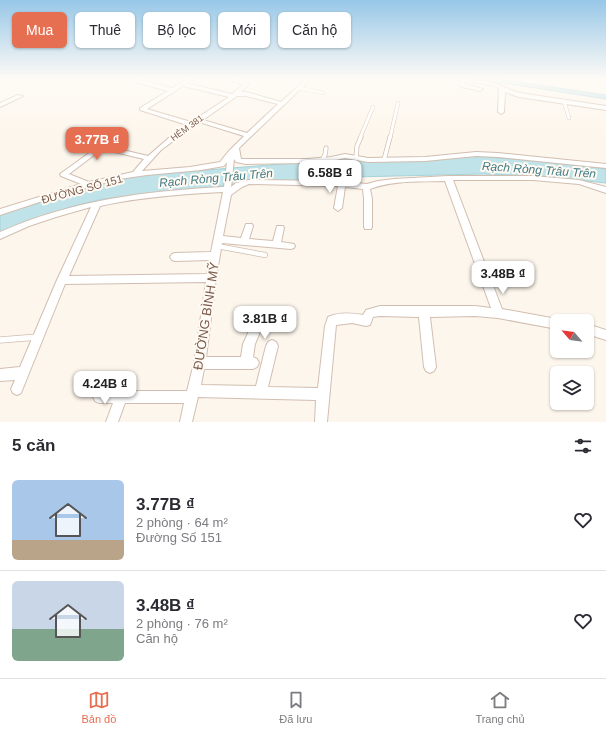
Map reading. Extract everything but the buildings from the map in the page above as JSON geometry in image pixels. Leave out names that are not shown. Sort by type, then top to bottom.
[{"type":"street","points":[[0,105],[14,99]]},
{"type":"street","points":[[158,99],[142,109],[191,124]]},
{"type":"street","name":"HẺM 381","points":[[135,175],[149,158],[191,124],[230,99]]},
{"type":"street","points":[[263,99],[283,104]]},
{"type":"street","points":[[230,155],[248,135],[288,99]]},
{"type":"street","points":[[501,112],[502,99]]},
{"type":"street","points":[[547,99],[606,108]]},
{"type":"street","points":[[198,120],[248,135]]},
{"type":"street","points":[[90,186],[64,174],[115,137]]},
{"type":"street","points":[[101,147],[149,158]]},
{"type":"street","points":[[236,147],[236,157],[238,160],[246,162],[322,160],[331,159],[338,156],[368,160],[384,160],[432,159],[465,155],[498,155],[606,166]]},
{"type":"street","name":"ĐƯỜNG SỐ 151","points":[[0,212],[58,194],[135,175],[210,167],[222,164],[230,155]]},
{"type":"street","name":"ĐƯỜNG BÌNH MỸ","points":[[186,422],[200,363],[210,278],[227,190],[230,155]]},
{"type":"street","points":[[448,178],[498,313]]},
{"type":"street","points":[[0,236],[71,210],[177,193],[227,190],[248,182],[342,184],[366,187],[378,183],[448,178],[533,178],[579,182],[606,190]]},
{"type":"street","points":[[338,208],[342,184]]},
{"type":"street","points":[[366,187],[368,199],[368,227]]},
{"type":"street","points":[[17,389],[62,280],[96,205]]},
{"type":"street","points":[[244,242],[249,226]]},
{"type":"street","points":[[276,245],[280,228]]},
{"type":"street","points":[[175,257],[244,242],[291,246]]},
{"type":"street","points":[[62,280],[210,278]]},
{"type":"street","points":[[321,422],[330,326],[332,320],[352,318],[366,321],[370,314],[380,311],[475,311],[498,313],[550,323]]},
{"type":"street","points":[[200,363],[249,363],[249,344],[263,312]]},
{"type":"street","points":[[424,312],[430,367]]},
{"type":"street","points":[[594,331],[606,334]]},
{"type":"street","points":[[261,392],[272,346]]},
{"type":"street","points":[[0,375],[24,373]]},
{"type":"street","points":[[99,397],[261,392],[323,394]]},
{"type":"street","points":[[112,422],[121,397]]},
{"type":"lane","points":[[564,101],[569,118]]},
{"type":"lane","points":[[384,160],[398,102]]},
{"type":"lane","points":[[356,158],[357,146],[373,107]]},
{"type":"lane","points":[[322,160],[325,155],[326,148]]},
{"type":"lane","points":[[216,247],[265,255]]},
{"type":"lane","points":[[0,340],[38,337]]},
{"type":"water","name":"Rạch Ròng Trâu Trên","points":[[474,156],[549,162],[606,169],[606,183],[538,176],[483,174],[352,177],[329,180],[245,181],[232,185],[103,199],[70,207],[25,222],[0,233],[0,214],[132,176],[321,162],[343,158],[370,161],[438,160]]}]
